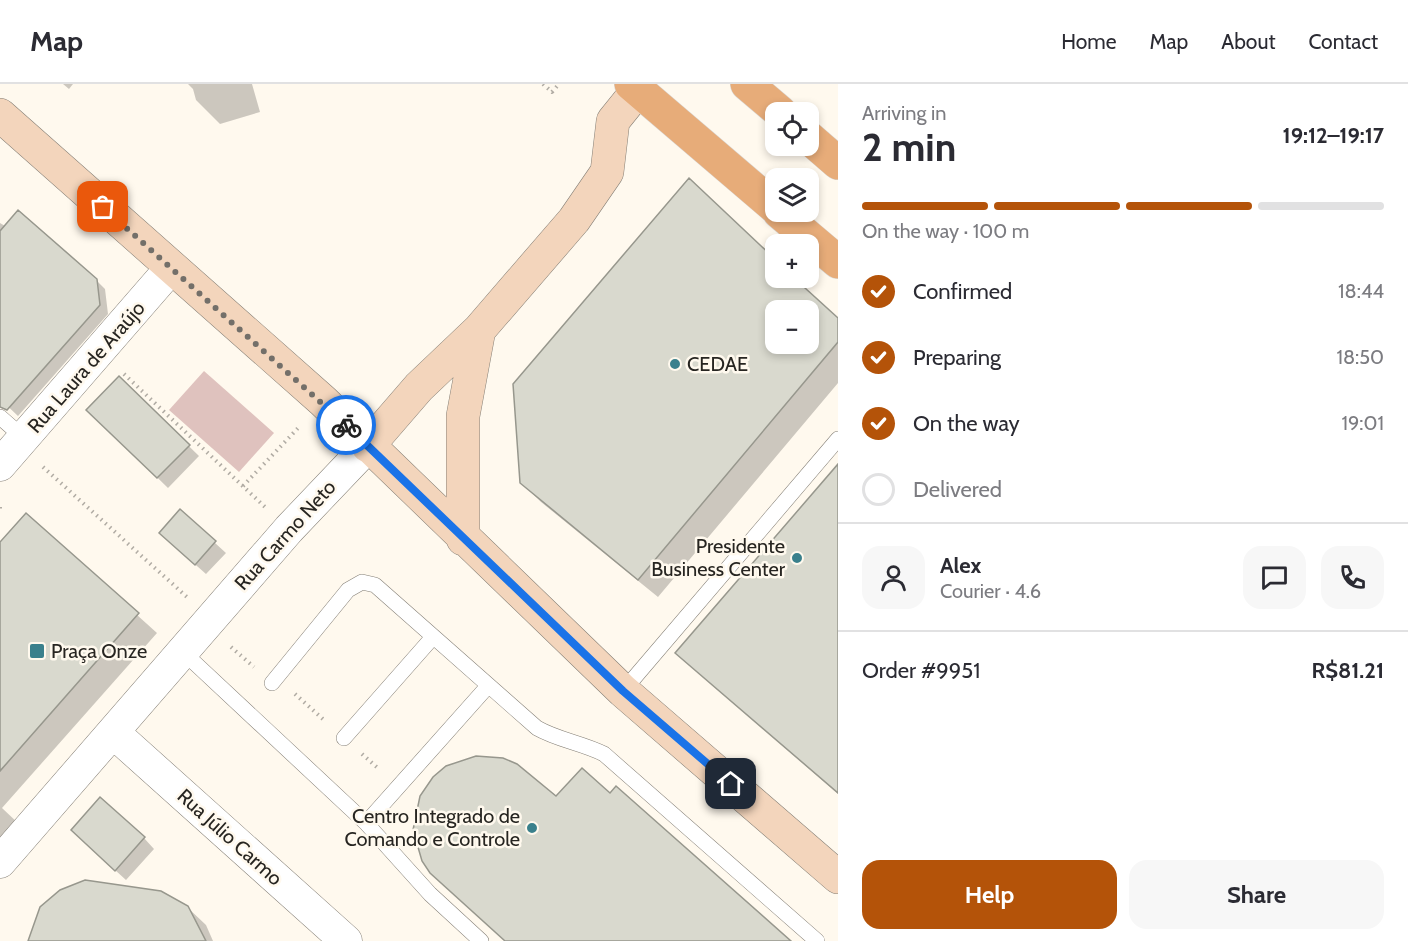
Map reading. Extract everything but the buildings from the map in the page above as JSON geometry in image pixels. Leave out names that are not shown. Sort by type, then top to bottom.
[{"type":"main road","points":[[747,84],[768,102]]},
{"type":"main road","points":[[641,86],[765,198]]},
{"type":"main road","points":[[819,147],[838,163]]},
{"type":"main road","points":[[791,222],[838,262]]},
{"type":"street","name":"Rua Carmo Neto","points":[[0,861],[114,733],[289,529],[368,446],[418,387],[479,330],[574,220],[607,172],[613,121],[641,86]]},
{"type":"street","points":[[0,115],[323,401],[623,691],[838,877]]},
{"type":"street","name":"Rua Laura de Araújo","points":[[14,449],[171,268]]},
{"type":"street","points":[[464,539],[463,416],[479,330]]},
{"type":"street","name":"Rua Júlio Carmo","points":[[114,733],[346,941]]},
{"type":"lane","points":[[0,417],[14,449]]},
{"type":"lane","points":[[623,691],[838,439]]},
{"type":"lane","points":[[272,683],[348,590],[362,582],[375,585],[537,728],[555,738],[587,746],[604,754],[817,941]]},
{"type":"lane","points":[[344,738],[433,637]]},
{"type":"lane","points":[[183,652],[366,823],[429,894],[481,941]]},
{"type":"lane","points":[[366,823],[488,686]]},
{"type":"path","points":[[543,84],[552,92],[559,84]]},
{"type":"path","points":[[100,351],[289,529]]},
{"type":"path","points":[[243,486],[323,401]]},
{"type":"path","points":[[14,449],[208,622],[259,671]]},
{"type":"shaded area","points":[[204,371],[274,433],[239,472],[169,410]]},
{"type":"way so far","points":[[103,207],[323,401],[346,425]]},
{"type":"place","name":"CEDAE","points":[[675,364]]},
{"type":"place","name":"Presidente Business Center","points":[[797,558]]},
{"type":"place","name":"Praça Onze","points":[[37,651]]},
{"type":"place","name":"Centro Integrado de Comando e Controle","points":[[532,828]]},
{"type":"route","points":[[346,425],[623,691],[731,784]]}]
